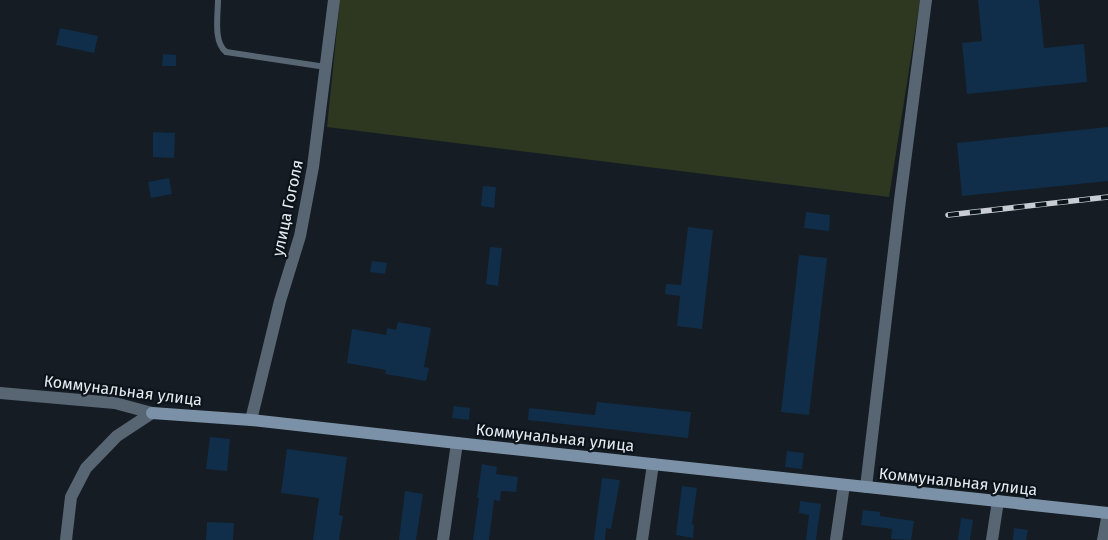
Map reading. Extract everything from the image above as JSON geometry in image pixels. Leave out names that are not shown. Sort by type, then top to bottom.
[{"type":"street","name":"улица Гоголя","points":[[251,420],[280,301],[300,236],[313,167],[334,0]]},
{"type":"street","points":[[866,487],[926,0]]},
{"type":"street","name":"Коммунальная улица","points":[[0,393],[115,403],[152,413],[251,420],[1108,513]]},
{"type":"street","points":[[66,540],[71,497],[86,468],[117,436],[152,413]]},
{"type":"street","points":[[443,540],[457,443]]},
{"type":"street","points":[[642,540],[653,464]]},
{"type":"street","points":[[836,540],[844,485]]},
{"type":"street","points":[[992,540],[998,502]]},
{"type":"street","points":[[1103,540],[1108,513]]},
{"type":"lane","points":[[218,0],[217,39],[223,50],[228,53],[326,67]]},
{"type":"green space","points":[[340,0],[920,0],[889,197],[327,127]]},
{"type":"building","points":[[978,0],[1039,0],[1044,48],[1084,44],[1087,82],[967,94],[962,43],[982,41]]},
{"type":"building","points":[[60,28],[98,36],[94,53],[56,45]]},
{"type":"building","points":[[163,54],[176,55],[176,66],[162,66]]},
{"type":"building","points":[[1108,127],[1108,181],[962,196],[957,143]]},
{"type":"building","points":[[153,132],[175,133],[174,158],[153,157]]},
{"type":"building","points":[[169,178],[172,194],[151,198],[148,182]]},
{"type":"building","points":[[483,186],[496,187],[494,208],[481,206]]},
{"type":"building","points":[[806,212],[830,215],[829,231],[804,228]]},
{"type":"building","points":[[688,227],[713,230],[702,329],[677,326],[680,296],[665,294],[666,284],[681,285]]},
{"type":"building","points":[[490,247],[502,248],[498,286],[486,284]]},
{"type":"building","points":[[799,255],[827,258],[809,415],[781,412]]},
{"type":"building","points":[[372,261],[387,263],[385,274],[370,272]]},
{"type":"building","points":[[398,322],[431,328],[424,367],[429,368],[426,381],[385,374],[386,370],[347,363],[352,329],[386,335],[387,328],[396,330]]},
{"type":"building","points":[[597,402],[691,412],[688,438],[528,420],[529,408],[595,415]]},
{"type":"building","points":[[454,406],[470,408],[469,420],[452,418]]},
{"type":"building","points":[[210,437],[230,439],[227,471],[206,469]]},
{"type":"building","points":[[287,449],[347,457],[339,515],[343,516],[339,540],[313,540],[319,498],[281,493]]},
{"type":"building","points":[[787,451],[804,453],[802,469],[785,467]]},
{"type":"building","points":[[482,464],[497,467],[496,474],[518,477],[516,492],[501,491],[500,501],[494,500],[489,540],[473,540],[479,498],[477,498]]},
{"type":"building","points":[[602,478],[620,480],[611,529],[606,528],[605,540],[594,540]]},
{"type":"building","points":[[682,486],[697,488],[692,524],[694,525],[693,538],[676,535]]},
{"type":"building","points":[[405,491],[423,494],[416,540],[399,540]]},
{"type":"building","points":[[800,501],[821,504],[816,540],[806,540],[809,515],[799,513]]},
{"type":"building","points":[[863,510],[880,512],[880,516],[914,521],[911,540],[891,539],[892,529],[861,525]]},
{"type":"building","points":[[961,518],[973,520],[970,540],[958,540]]},
{"type":"building","points":[[207,522],[234,523],[233,540],[206,540]]},
{"type":"building","points":[[1014,528],[1028,530],[1026,540],[1013,540]]},
{"type":"railway","points":[[948,215],[1108,197]]}]
